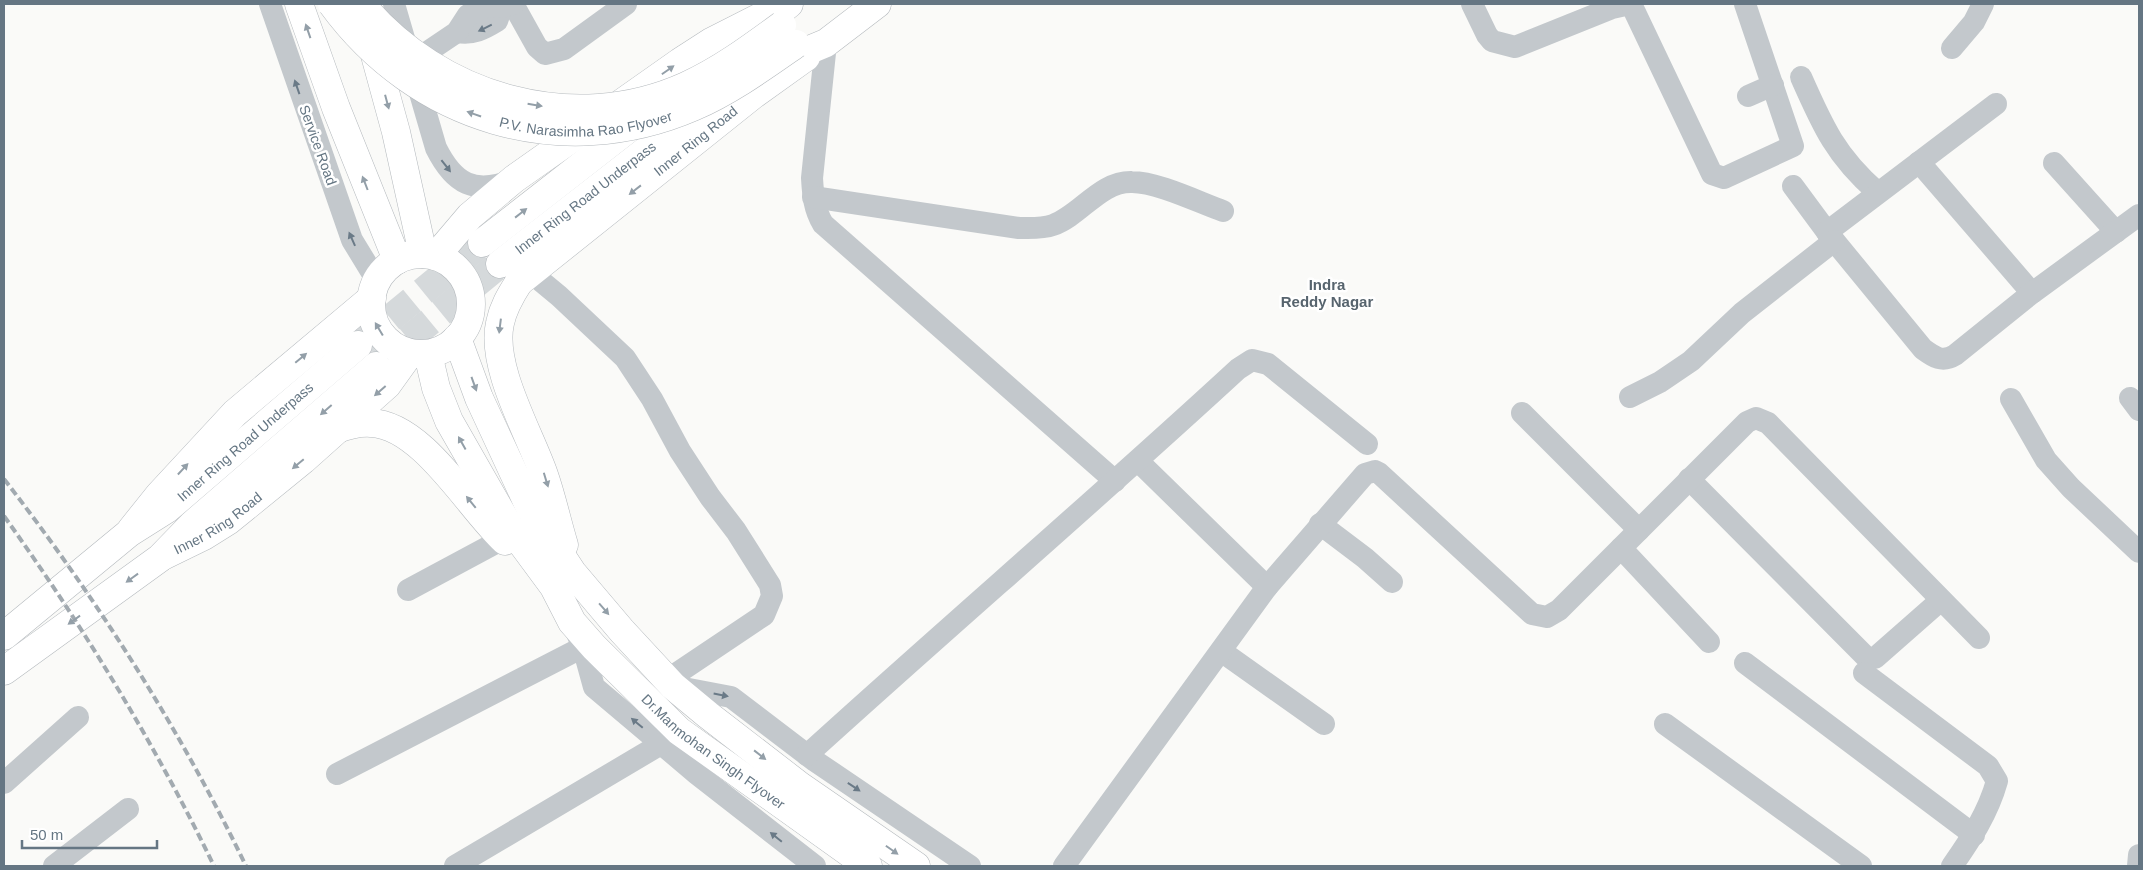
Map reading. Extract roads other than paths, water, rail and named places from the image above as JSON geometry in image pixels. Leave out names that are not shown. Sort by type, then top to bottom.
[{"type":"main road","points":[[299,4],[340,117],[419,257]]},
{"type":"main road","name":"P.V. Narasimha Rao Flyover","points":[[332,4],[358,37],[374,52],[390,66],[427,92],[469,112],[502,122],[550,131],[575,132],[626,128],[651,122],[693,107],[732,88],[765,66],[848,4]]},
{"type":"main road","points":[[361,4],[396,132],[419,257]]},
{"type":"main road","name":"P.V. Narasimha Rao Flyover","points":[[361,4],[404,47],[427,64],[458,82],[514,101],[552,108],[624,104],[647,100],[686,86],[738,57],[809,4]]},
{"type":"main road","points":[[419,257],[464,222],[514,179],[680,62],[710,42],[788,4]]},
{"type":"main road","name":"Inner Ring Road Underpass","points":[[482,243],[788,4]]},
{"type":"main road","points":[[826,43],[877,4]]},
{"type":"main road","name":"Inner Ring Road Underpass","points":[[516,273],[739,80],[826,43]]},
{"type":"main road","points":[[419,257],[451,263],[462,275],[470,291],[471,310],[467,324],[457,338],[444,348],[419,353],[395,346],[383,336],[375,322],[371,307],[375,290],[390,264],[419,257]]},
{"type":"main road","points":[[516,273],[499,325],[499,351],[506,381],[545,476],[563,579]]},
{"type":"main road","points":[[4,636],[129,533],[159,495],[236,413],[375,290]]},
{"type":"main road","points":[[457,338],[479,398],[563,579]]},
{"type":"main road","name":"Inner Ring Road Underpass","points":[[129,533],[167,510],[358,345]]},
{"type":"main road","points":[[419,353],[449,421],[509,526],[563,579]]},
{"type":"main road","name":"Inner Ring Road","points":[[4,671],[160,558],[204,536],[228,521],[303,460],[419,353]]},
{"type":"main road","name":"Inner Ring Road Underpass","points":[[160,558],[193,524],[376,366]]},
{"type":"main road","points":[[334,430],[354,424],[372,423],[396,429],[414,440],[453,480],[503,539],[563,579]]},
{"type":"main road","name":"Dr.Manmohan Singh Flyover","points":[[563,579],[572,622],[678,731],[868,866]]},
{"type":"main road","name":"Dr.Manmohan Singh Flyover","points":[[563,579],[670,683],[708,715],[800,786],[916,866]]},
{"type":"street","name":"Service Road","points":[[270,4],[352,240],[375,290]]},
{"type":"street","points":[[394,4],[436,148],[445,166],[458,179],[475,186],[494,187],[514,179]]},
{"type":"street","points":[[411,62],[457,32],[474,33],[497,21],[509,5],[537,47],[545,54],[564,49],[626,4]]},
{"type":"street","points":[[1472,4],[1492,42],[1515,47],[1612,8],[1631,4],[1712,174],[1724,178],[1793,146],[1745,4]]},
{"type":"street","points":[[1952,48],[1974,22],[1983,4]]},
{"type":"street","points":[[826,43],[812,178],[813,197],[817,214],[823,224],[1115,481]]},
{"type":"street","points":[[1801,77],[1832,143],[1857,174],[1877,192]]},
{"type":"street","points":[[1748,96],[1772,85]]},
{"type":"street","points":[[1630,398],[1691,362],[1742,313],[1877,192],[1996,104]]},
{"type":"street","points":[[1919,162],[2032,293]]},
{"type":"street","points":[[2054,163],[2116,232]]},
{"type":"street","points":[[813,197],[1019,228],[1039,228],[1054,225],[1112,185],[1131,182],[1146,184],[1223,211]]},
{"type":"street","points":[[1793,186],[1830,236],[1924,349],[1935,358],[1943,360],[1955,355],[2032,293],[2139,215]]},
{"type":"street","points":[[516,273],[560,296],[625,358],[652,399],[680,451],[710,497],[736,531],[770,585],[772,596],[764,615],[670,683]]},
{"type":"street","points":[[807,755],[965,612],[1138,461],[1238,369],[1252,360],[1268,364],[1367,444]]},
{"type":"street","points":[[2010,399],[2046,460],[2071,488],[2139,552]]},
{"type":"street","points":[[1522,413],[1639,530]]},
{"type":"street","points":[[1064,866],[1267,587],[1365,474],[1375,471],[1526,608],[1539,616],[1547,617],[1560,610],[1747,422],[1756,418],[1762,419],[1979,638]]},
{"type":"street","points":[[1138,461],[1267,587]]},
{"type":"street","points":[[1689,479],[1867,658],[1875,658],[1941,600]]},
{"type":"street","points":[[1320,524],[1365,558],[1392,582]]},
{"type":"street","points":[[408,590],[503,539]]},
{"type":"street","points":[[1620,548],[1709,642]]},
{"type":"street","points":[[572,622],[583,647],[594,687],[661,744],[815,866]]},
{"type":"street","points":[[338,774],[583,647]]},
{"type":"street","points":[[1221,651],[1324,724]]},
{"type":"street","points":[[1745,663],[1974,835]]},
{"type":"street","points":[[1864,674],[1988,766],[1997,781],[1991,802],[1974,835],[1952,866]]},
{"type":"street","points":[[670,683],[731,697],[807,755],[970,866]]},
{"type":"street","points":[[6,775],[78,717]]},
{"type":"street","points":[[1665,724],[1861,866]]},
{"type":"street","points":[[455,866],[661,744]]},
{"type":"street","points":[[54,866],[128,809]]},
{"type":"street","points":[[2138,866],[2139,855]]},
{"type":"tunnel","points":[[358,345],[482,243]]},
{"type":"tunnel","points":[[376,366],[500,264]]},
{"type":"railway","points":[[4,479],[72,571],[135,666],[193,765],[246,866]]},
{"type":"railway","points":[[4,516],[62,600],[116,686],[167,775],[214,866]]},
{"type":"district","name":"Indra Reddy Nagar","points":[[1327,292]]}]
